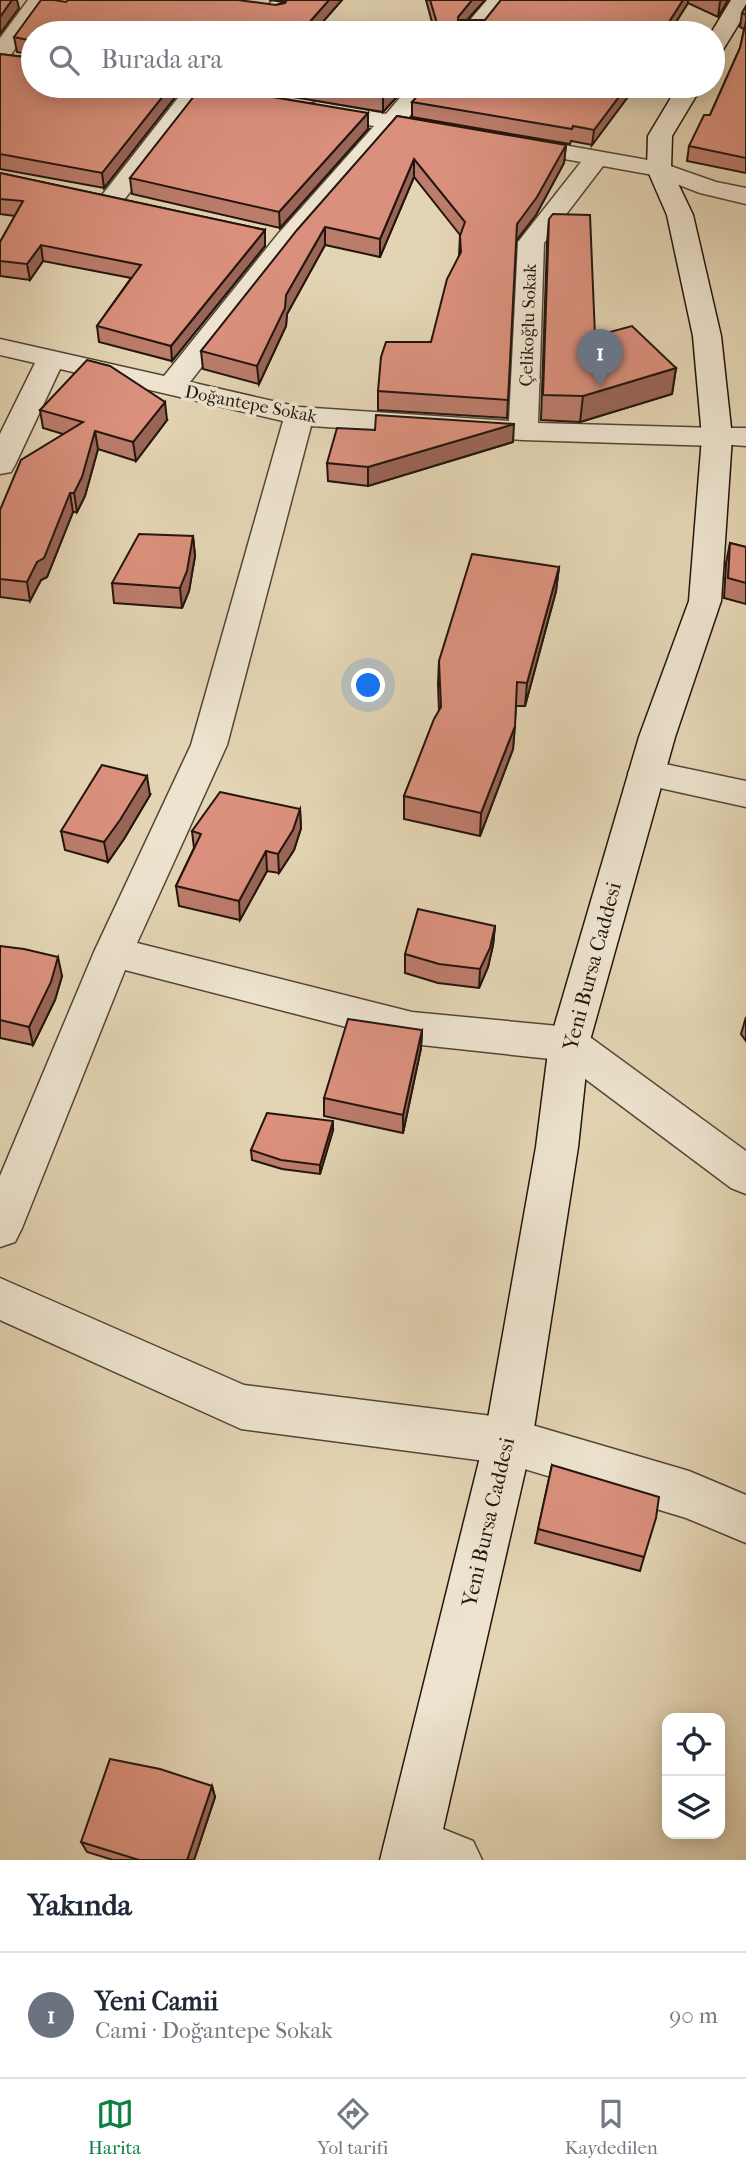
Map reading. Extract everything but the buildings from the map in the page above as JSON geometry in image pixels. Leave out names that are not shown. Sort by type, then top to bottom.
[{"type":"street","points":[[27,21],[39,0]]},
{"type":"street","points":[[481,21],[499,0]]},
{"type":"street","points":[[725,28],[742,0]]},
{"type":"street","points":[[253,6],[281,5]]},
{"type":"street","points":[[265,21],[281,5]]},
{"type":"street","points":[[7,58],[21,33]]},
{"type":"street","points":[[138,206],[99,197],[181,98]]},
{"type":"street","points":[[252,98],[274,102]]},
{"type":"street","points":[[170,388],[287,240],[412,98]]},
{"type":"street","name":"Yeni Bursa Caddesi","points":[[425,1855],[508,1441],[557,1147],[569,1044],[646,773],[705,601],[731,437],[680,215],[659,169],[660,136],[683,98]]},
{"type":"street","points":[[300,107],[659,169],[709,188],[746,196]]},
{"type":"street","name":"Çelikoğlu Sokak","points":[[523,431],[531,242],[597,158]]},
{"type":"street","points":[[680,215],[746,205]]},
{"type":"street","points":[[260,234],[287,240]]},
{"type":"street","name":"Doğantepe Sokak","points":[[0,347],[299,416],[523,431],[731,437]]},
{"type":"street","points":[[0,465],[51,359]]},
{"type":"street","points":[[0,1228],[114,952],[209,745],[299,416]]},
{"type":"street","points":[[646,773],[746,794]]},
{"type":"street","points":[[114,952],[412,1028],[569,1044],[746,1175]]},
{"type":"street","points":[[0,1298],[241,1408],[508,1441],[689,1495],[746,1519]]},
{"type":"place","name":"Yeni Camii","points":[[600,387]]}]
